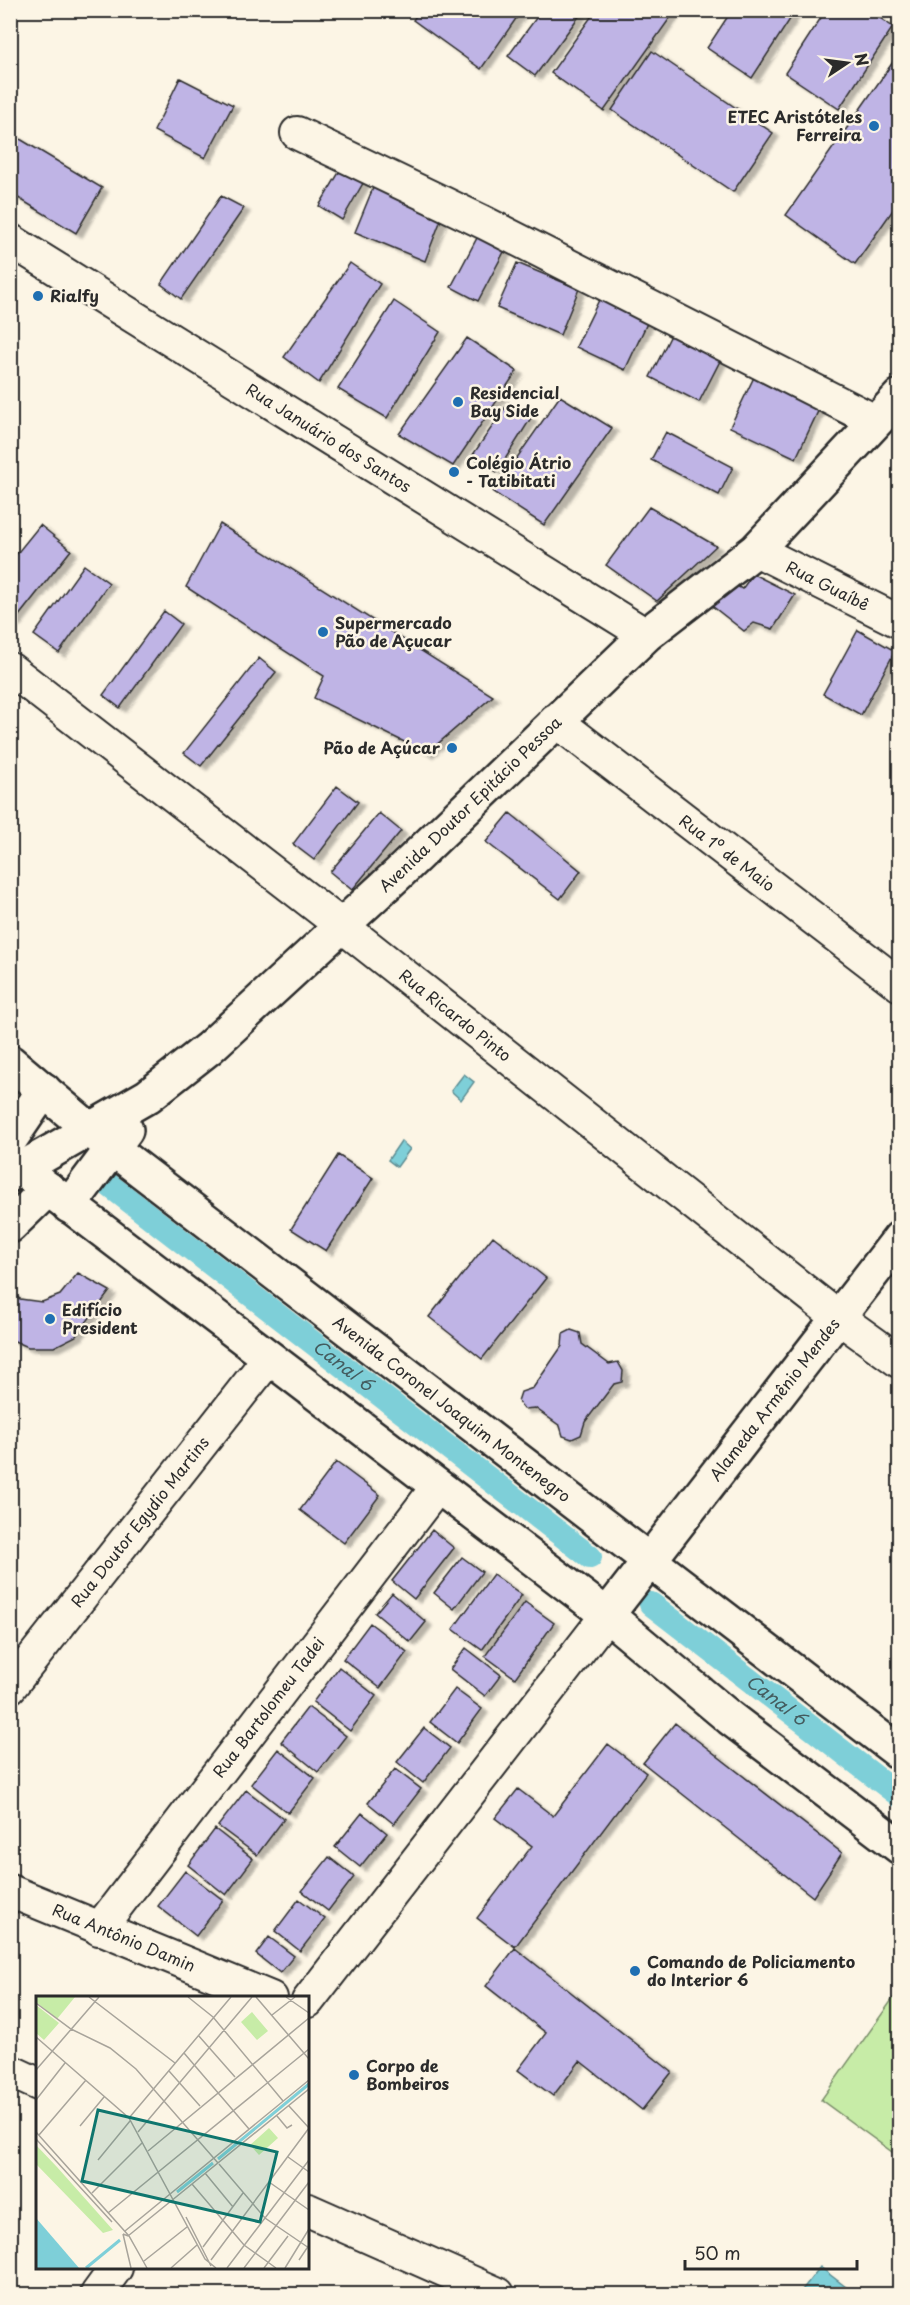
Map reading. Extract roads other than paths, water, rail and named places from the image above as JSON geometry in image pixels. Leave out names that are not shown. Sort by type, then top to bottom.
[{"type":"main road","name":"Avenida Doutor Epitácio Pessoa","points":[[10,1226],[36,1174],[103,1139],[148,1096],[209,1048],[342,926],[646,635],[756,550],[900,396]]},
{"type":"main road","name":"Avenida Coronel Joaquim Montenegro","points":[[10,1062],[103,1139],[627,1590],[730,1718],[900,1846]]},
{"type":"main road","points":[[36,1174],[44,1090]]},
{"type":"main road","points":[[36,1174],[103,1139]]},
{"type":"main road","name":"Avenida Coronel Joaquim Montenegro","points":[[36,1174],[269,1358],[438,1486],[627,1590],[900,1753]]},
{"type":"main road","name":"Alameda Armênio Mendes","points":[[627,1590],[900,1238]]},
{"type":"street","points":[[297,134],[485,223],[875,421]]},
{"type":"street","name":"Rua Januário dos Santos","points":[[10,240],[646,635]]},
{"type":"street","name":"Rua Guaíbê","points":[[756,550],[900,622]]},
{"type":"street","name":"Rua Ricardo Pinto","points":[[10,669],[342,926],[839,1318],[900,1362]]},
{"type":"street","name":"Rua 1º de Maio","points":[[555,720],[900,985]]},
{"type":"street","name":"Rua Doutor Egydio Martins","points":[[10,1687],[269,1358]]},
{"type":"street","name":"Rua Bartolomeu Tadei","points":[[99,1929],[438,1486]]},
{"type":"street","points":[[309,2000],[627,1590]]},
{"type":"street","name":"Rua Antônio Damin","points":[[10,1891],[266,1996]]},
{"type":"street","points":[[10,2071],[36,2083]]},
{"type":"street","points":[[309,2210],[498,2295]]},
{"type":"street","points":[[97,2295],[115,2269]]},
{"type":"water","points":[[464,1074],[474,1082],[461,1100],[451,1091]]},
{"type":"water","points":[[401,1141],[410,1149],[397,1167],[388,1160]]},
{"type":"water","points":[[820,2267],[855,2294],[799,2294]]},
{"type":"waterway","name":"Canal 6","points":[[96,1175],[590,1557]]},
{"type":"waterway","name":"Canal 6","points":[[651,1604],[900,1796]]},
{"type":"place","name":"ETEC Aristóteles Ferreira","points":[[874,126]]},
{"type":"place","name":"Rialfy","points":[[38,296]]},
{"type":"place","name":"Residencial Bay Side","points":[[458,402]]},
{"type":"place","name":"Colégio Átrio - Tatibitati","points":[[454,472]]},
{"type":"place","name":"Supermercado Pão de Açucar","points":[[323,632]]},
{"type":"place","name":"Pão de Açúcar","points":[[452,748]]},
{"type":"place","name":"Edifício President","points":[[50,1319]]},
{"type":"place","name":"Comando de Policiamento do Interior 6","points":[[635,1971]]},
{"type":"place","name":"Corpo de Bombeiros","points":[[354,2075]]}]
